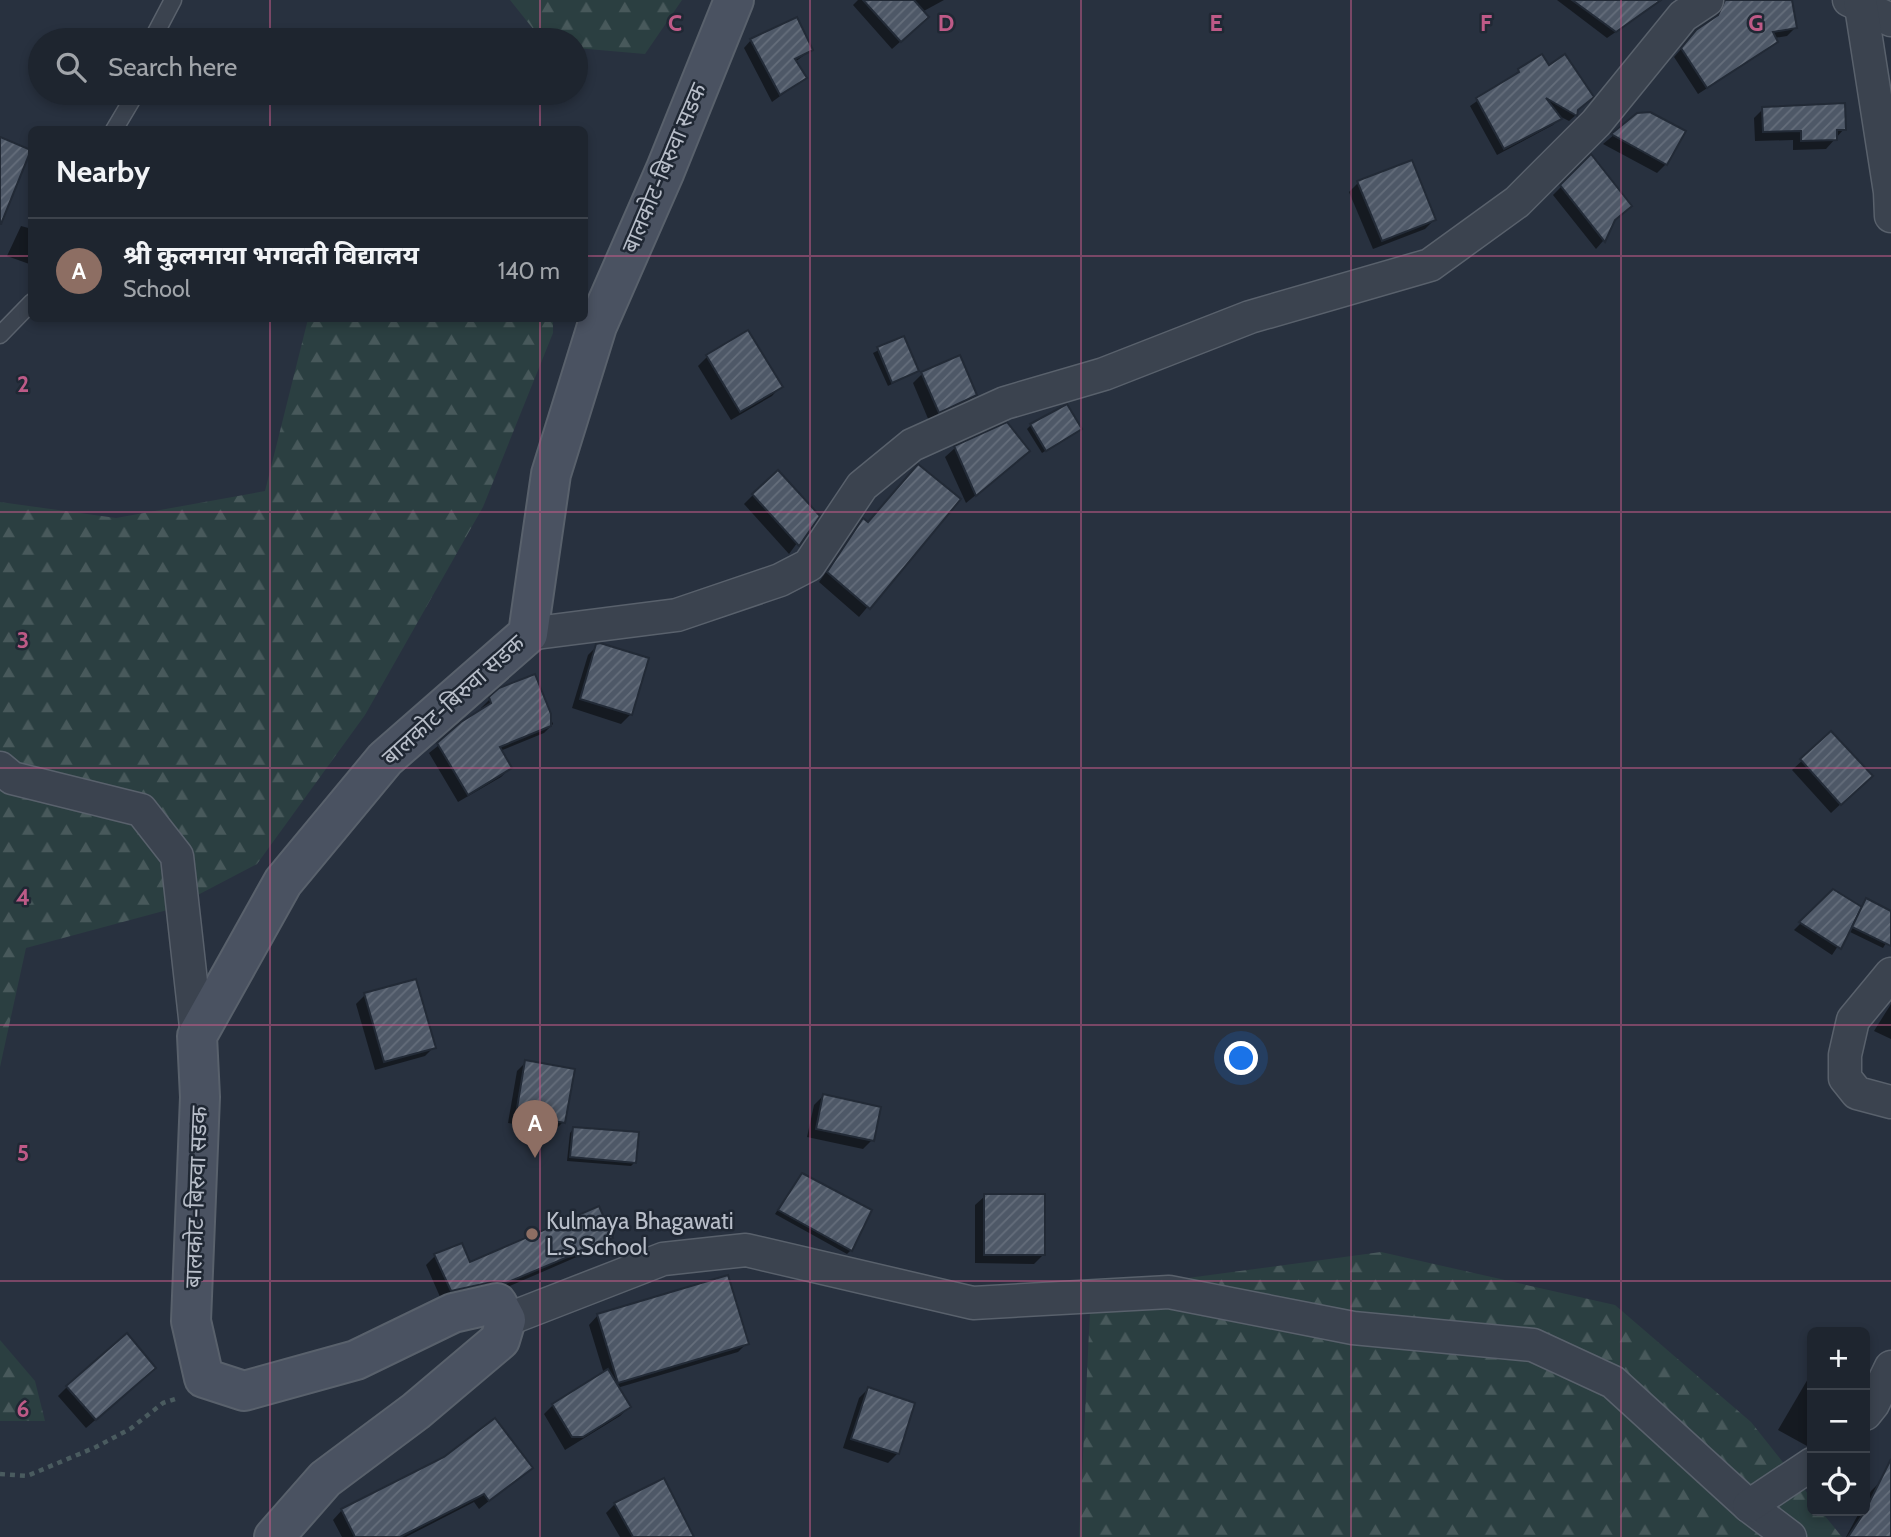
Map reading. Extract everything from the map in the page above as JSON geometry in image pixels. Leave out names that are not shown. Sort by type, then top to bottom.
[{"type":"main road","name":"बालकोट-बिरुवा सडक","points":[[204,1378],[191,1321],[200,1097],[197,1036],[283,881],[385,759],[528,634],[551,474],[597,326],[665,171],[734,0]]},
{"type":"main road","points":[[204,1378],[244,1391],[356,1360],[453,1313],[497,1303],[506,1320],[500,1340],[416,1411],[325,1479],[274,1537]]},
{"type":"street","points":[[528,634],[677,615],[780,580],[809,565],[862,486],[912,446],[1005,403],[1104,374],[1250,317],[1430,265],[1517,202],[1596,123],[1683,16],[1707,0]]},
{"type":"street","points":[[1856,1],[1891,20]]},
{"type":"street","points":[[1856,1],[1890,192],[1891,216]]},
{"type":"street","points":[[6,773],[141,810],[177,856],[197,1036]]},
{"type":"street","points":[[1891,974],[1853,1020],[1845,1055],[1845,1078],[1857,1093],[1891,1102]]},
{"type":"street","points":[[506,1320],[663,1259],[746,1251],[973,1303],[1169,1292],[1353,1328],[1533,1345],[1613,1382],[1748,1506],[1790,1537]]},
{"type":"street","points":[[1870,1408],[1891,1367]]},
{"type":"street","points":[[1748,1506],[1807,1467]]},
{"type":"lane","points":[[158,28],[173,0]]},
{"type":"lane","points":[[116,126],[129,105]]},
{"type":"lane","points":[[0,335],[28,306]]},
{"type":"path","points":[[0,1474],[27,1476],[96,1447],[130,1429],[163,1403],[185,1395],[204,1378]]},
{"type":"green space","points":[[510,0],[682,0],[645,54],[588,49],[588,28],[532,28]]},
{"type":"green space","points":[[307,322],[553,322],[553,333],[483,507],[365,715],[257,864],[171,909],[26,948],[0,1067],[0,502],[116,518],[265,491]]},
{"type":"green space","points":[[1381,1252],[1615,1305],[1751,1422],[1807,1493],[1807,1516],[1825,1516],[1842,1537],[1079,1537],[1091,1291]]},
{"type":"green space","points":[[0,1340],[35,1381],[45,1421],[0,1421]]},
{"type":"building","points":[[863,0],[914,0],[929,17],[901,42]]},
{"type":"building","points":[[1572,0],[1661,0],[1616,32]]},
{"type":"building","points":[[1725,0],[1792,0],[1797,28],[1773,32],[1778,42],[1707,88],[1681,48],[1696,30],[1718,15]]},
{"type":"building","points":[[797,17],[813,50],[795,59],[807,78],[780,95],[750,39]]},
{"type":"building","points":[[1542,54],[1549,65],[1565,54],[1594,97],[1578,110],[1577,116],[1546,98],[1562,119],[1504,149],[1476,98],[1519,72],[1518,69]]},
{"type":"building","points":[[1845,103],[1846,130],[1837,130],[1837,140],[1801,141],[1801,131],[1763,132],[1762,107]]},
{"type":"building","points":[[1650,112],[1686,131],[1667,165],[1611,134],[1637,113]]},
{"type":"building","points":[[0,137],[28,149],[28,157],[0,224]]},
{"type":"building","points":[[1591,154],[1632,206],[1615,220],[1605,242],[1560,185]]},
{"type":"building","points":[[1412,160],[1436,220],[1382,241],[1357,181]]},
{"type":"building","points":[[748,330],[783,387],[740,412],[706,355]]},
{"type":"building","points":[[904,336],[919,371],[892,383],[877,347]]},
{"type":"building","points":[[960,355],[977,395],[939,413],[921,372]]},
{"type":"building","points":[[1067,404],[1082,429],[1046,451],[1030,424]]},
{"type":"building","points":[[1007,422],[1030,451],[976,496],[954,446]]},
{"type":"building","points":[[918,464],[961,499],[870,609],[827,572],[863,518],[868,522]]},
{"type":"building","points":[[778,470],[820,516],[799,546],[752,494]]},
{"type":"building","points":[[596,644],[649,658],[632,715],[580,699]]},
{"type":"building","points":[[535,674],[551,714],[551,726],[500,747],[512,768],[468,795],[437,743],[461,722],[491,703],[489,697],[499,688]]},
{"type":"building","points":[[1831,731],[1873,776],[1841,805],[1800,759]]},
{"type":"building","points":[[1833,889],[1862,907],[1841,949],[1799,922]]},
{"type":"building","points":[[1866,898],[1891,911],[1891,946],[1852,927]]},
{"type":"building","points":[[416,979],[436,1048],[384,1062],[364,993]]},
{"type":"building","points":[[525,1060],[575,1069],[565,1123],[516,1114]]},
{"type":"building","points":[[823,1094],[881,1107],[874,1141],[816,1129]]},
{"type":"building","points":[[573,1127],[639,1132],[636,1163],[570,1157]]},
{"type":"building","points":[[802,1173],[872,1210],[852,1251],[778,1210]]},
{"type":"building","points":[[984,1194],[1045,1194],[1045,1255],[984,1255]]},
{"type":"building","points":[[599,1206],[613,1238],[506,1283],[492,1282],[451,1291],[434,1254],[462,1243],[470,1262]]},
{"type":"building","points":[[728,1275],[749,1344],[618,1383],[597,1314]]},
{"type":"building","points":[[127,1333],[156,1368],[96,1420],[66,1386]]},
{"type":"building","points":[[608,1369],[631,1407],[583,1437],[572,1437],[552,1404]]},
{"type":"building","points":[[868,1387],[915,1403],[899,1454],[851,1439]]},
{"type":"building","points":[[495,1418],[533,1468],[489,1501],[484,1494],[400,1537],[355,1537],[341,1509],[444,1457]]},
{"type":"building","points":[[1891,1459],[1891,1537],[1848,1537],[1862,1516],[1870,1516],[1870,1501]]},
{"type":"building","points":[[664,1478],[694,1537],[633,1537],[614,1503]]},
{"type":"place","name":"श्री कुलमाया भगवती विद्यालय","points":[[535,1158]]},
{"type":"place","name":"Kulmaya Bhagawati L.S.School","points":[[532,1234]]}]
